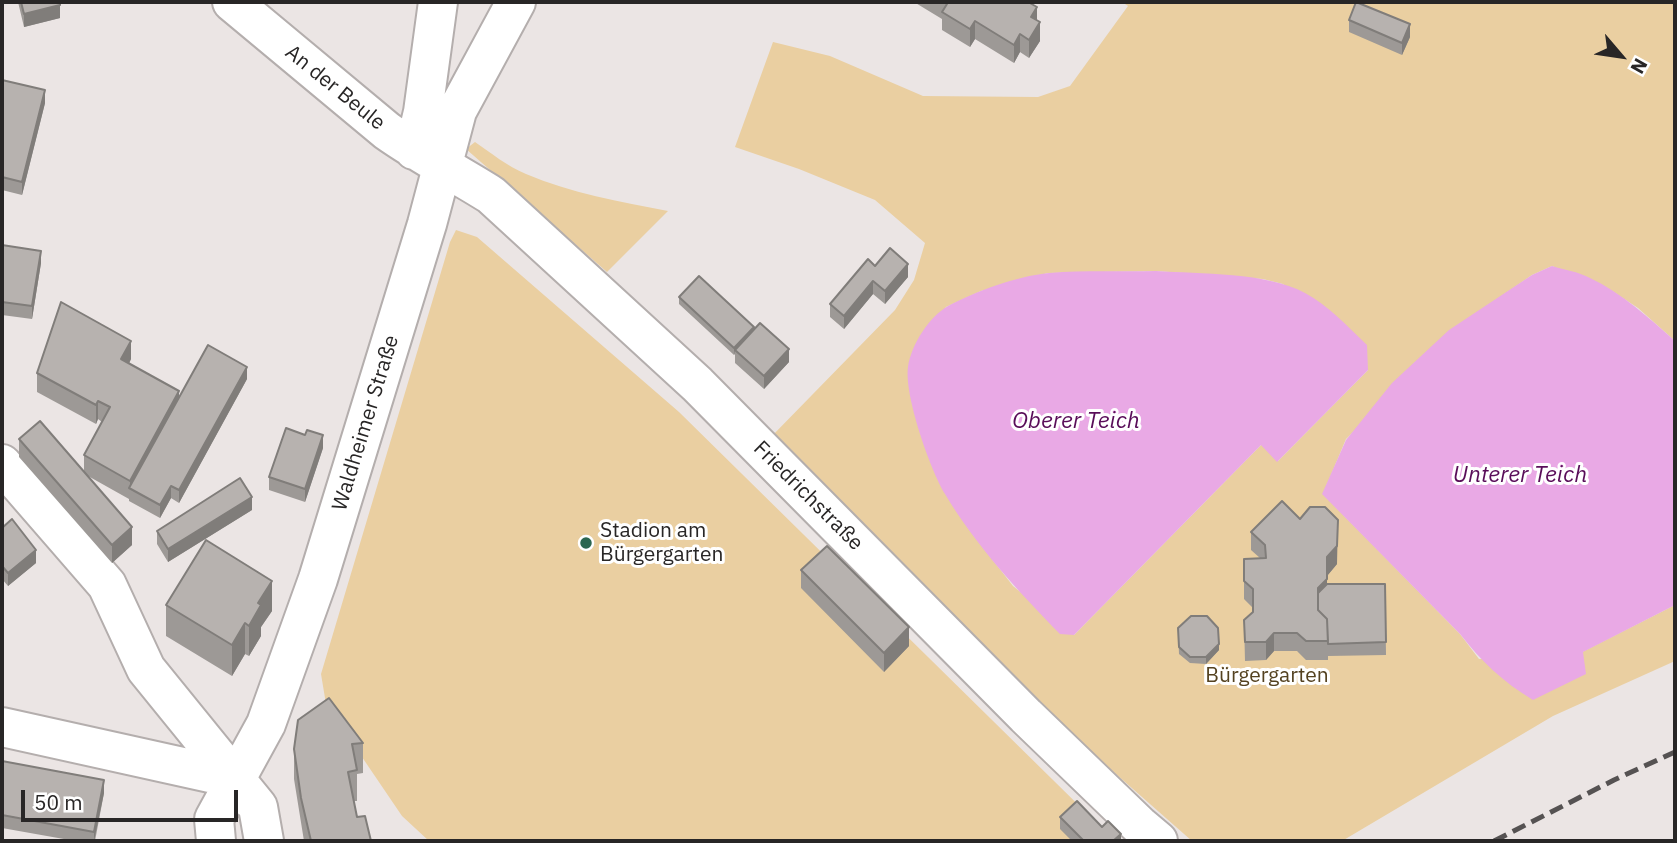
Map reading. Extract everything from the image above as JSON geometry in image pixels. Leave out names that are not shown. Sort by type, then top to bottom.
[{"type":"street","name":"An der Beule","points":[[232,2],[378,123],[429,159]]},
{"type":"street","name":"Waldheimer Straße","points":[[429,159],[423,112],[438,2]]},
{"type":"street","name":"Waldheimer Straße","points":[[216,841],[214,819],[266,724],[318,579],[429,159],[516,2]]},
{"type":"street","name":"Friedrichstraße","points":[[429,159],[491,195],[697,384],[1033,723],[1158,841]]},
{"type":"street","points":[[2,464],[107,585],[146,670],[258,807],[264,841]]},
{"type":"street","points":[[2,727],[237,779]]},
{"type":"green space","name":"Bürgergarten","points":[[1122,2],[1675,2],[1675,341],[1638,308],[1612,291],[1552,266],[1532,275],[1480,311],[1346,439],[1323,494],[1460,634],[1479,659],[1582,652],[1675,605],[1675,661],[1553,716],[1342,841],[1192,841],[991,664],[770,438],[895,310],[914,280],[925,243],[875,200],[735,147],[773,42],[830,56],[923,96],[1038,97],[1070,86],[1128,6]],"holes":[[[1156,271],[1263,279],[1283,284],[1368,370],[1278,461],[1262,444],[1074,635],[1013,586],[968,528],[914,409],[908,368],[946,307],[981,291],[1048,273]]]},
{"type":"green space","points":[[475,142],[512,167],[543,181],[596,196],[668,211],[607,272],[466,149]]},
{"type":"green space","name":"Stadion am Bürgergarten","points":[[456,230],[477,237],[679,412],[1115,841],[429,841],[402,816],[326,704],[321,674],[450,242]]},
{"type":"water","name":"Unterer Teich","points":[[1552,266],[1586,276],[1602,284],[1635,306],[1675,341],[1675,605],[1583,652],[1586,674],[1533,700],[1484,662],[1460,634],[1322,494],[1346,440],[1392,383],[1449,330],[1532,275]]},
{"type":"water","name":"Oberer Teich","points":[[1156,271],[1253,278],[1272,281],[1305,293],[1330,310],[1367,345],[1368,370],[1277,462],[1261,445],[1074,635],[1060,634],[984,550],[939,483],[914,413],[908,379],[910,359],[922,332],[941,311],[959,300],[997,285],[1049,273]]},
{"type":"building","points":[[21,2],[60,2],[60,5],[24,14]]},
{"type":"building","points":[[944,2],[1028,2],[1037,7],[1031,17],[1040,22],[1029,40],[1020,34],[1014,45],[975,21],[970,29],[942,12],[947,4]]},
{"type":"building","points":[[1356,2],[1410,24],[1402,43],[1349,20]]},
{"type":"building","points":[[2,80],[45,90],[22,182],[2,177]]},
{"type":"building","points":[[2,245],[41,251],[32,306],[2,302]]},
{"type":"building","points":[[890,248],[908,264],[885,291],[873,281],[844,316],[830,304],[868,259],[875,266]]},
{"type":"building","points":[[699,276],[754,327],[734,348],[679,297]]},
{"type":"building","points":[[61,302],[131,341],[121,359],[179,391],[130,481],[84,455],[110,407],[98,401],[96,405],[37,373]]},
{"type":"building","points":[[760,323],[789,349],[764,376],[735,350]]},
{"type":"building","points":[[208,345],[247,367],[179,490],[171,486],[160,505],[129,488]]},
{"type":"building","points":[[40,421],[132,527],[112,545],[19,439]]},
{"type":"building","points":[[286,428],[305,435],[307,430],[323,435],[305,489],[269,477]]},
{"type":"building","points":[[240,478],[252,497],[168,549],[157,531]]},
{"type":"building","points":[[1282,501],[1300,519],[1310,507],[1325,507],[1338,520],[1337,546],[1327,557],[1327,579],[1318,588],[1318,610],[1327,619],[1328,641],[1306,641],[1297,633],[1274,633],[1266,642],[1245,642],[1244,620],[1253,612],[1253,589],[1244,581],[1244,559],[1266,558],[1265,545],[1251,532]]},
{"type":"building","points":[[12,519],[36,550],[8,573],[2,566],[2,528]]},
{"type":"building","points":[[206,540],[272,581],[258,603],[261,605],[249,626],[245,623],[232,645],[166,605]]},
{"type":"building","points":[[827,546],[909,627],[884,653],[801,570]]},
{"type":"building","points":[[1327,584],[1385,584],[1386,642],[1328,644],[1327,619],[1318,610],[1318,593]]},
{"type":"building","points":[[1191,616],[1207,616],[1218,628],[1219,644],[1206,657],[1190,657],[1179,647],[1178,628]]},
{"type":"building","points":[[329,698],[363,743],[352,744],[357,770],[348,772],[357,817],[365,816],[371,841],[311,841],[294,749],[298,720]]},
{"type":"building","points":[[2,761],[104,780],[94,832],[2,815]]},
{"type":"building","points":[[1077,801],[1102,827],[1108,821],[1121,834],[1113,841],[1084,841],[1060,817]]},
{"type":"railway","points":[[1494,841],[1675,752]]},
{"type":"place","name":"Stadion am Bürgergarten","points":[[586,543]]}]
